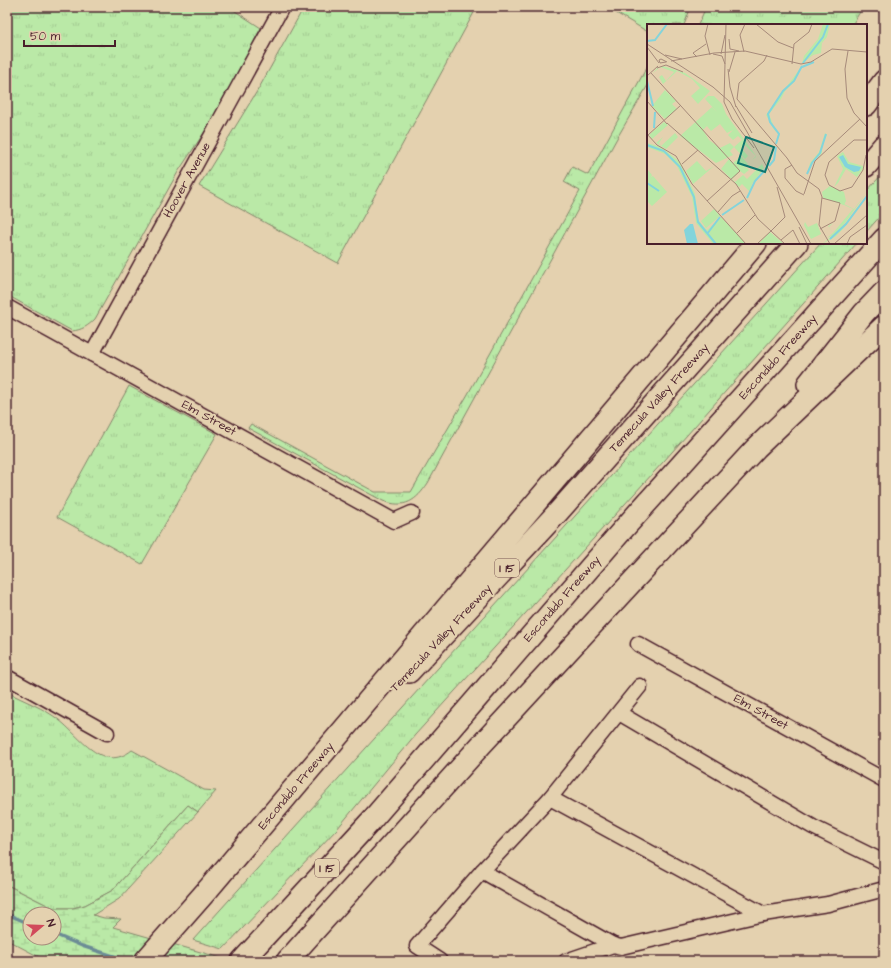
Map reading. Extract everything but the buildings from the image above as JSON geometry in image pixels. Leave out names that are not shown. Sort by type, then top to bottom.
[{"type":"highway","points":[[867,104],[884,80]]},
{"type":"highway","points":[[867,165],[884,145]]},
{"type":"highway","name":"Escondido Freeway","points":[[242,961],[370,822],[619,534],[884,239]]},
{"type":"highway","name":"Escondido Freeway","points":[[145,961],[210,887],[755,244]]},
{"type":"highway","name":"Temecula Valley Freeway","points":[[210,887],[559,511],[796,244]]},
{"type":"highway","points":[[756,448],[864,313],[884,292]]},
{"type":"highway","points":[[288,961],[482,745],[756,448],[884,326]]},
{"type":"street","name":"Hoover Avenue","points":[[92,354],[282,7]]},
{"type":"street","name":"Elm Street","points":[[7,307],[394,521],[412,513]]},
{"type":"street","name":"Elm Street","points":[[638,644],[884,780]]},
{"type":"street","points":[[7,677],[107,733]]},
{"type":"street","points":[[440,961],[417,946],[482,871],[550,798],[640,686]]},
{"type":"street","points":[[619,713],[813,827],[884,862]]},
{"type":"street","points":[[550,798],[763,914]]},
{"type":"street","points":[[482,871],[614,945],[622,947],[763,914],[828,904],[884,889]]},
{"type":"street","points":[[566,961],[614,945]]},
{"type":"green space","points":[[7,7],[229,7],[261,28],[213,119],[178,172],[95,319],[90,324],[79,330],[72,331],[7,295]]},
{"type":"green space","points":[[304,7],[477,7],[338,263],[199,186],[259,88]]},
{"type":"green space","points":[[606,7],[691,7],[684,24],[647,24],[647,31]]},
{"type":"green space","points":[[706,7],[863,7],[853,24],[698,24]]},
{"type":"green space","points":[[647,67],[647,87],[617,138],[428,483],[414,499],[404,504],[383,501],[248,428],[251,424],[375,492],[411,492],[468,394],[580,191],[564,182],[572,167],[588,175]]},
{"type":"green space","points":[[884,172],[884,212],[867,231],[867,191]]},
{"type":"green space","points":[[820,244],[856,244],[664,461],[415,735],[337,829],[223,949],[193,940]]},
{"type":"green space","points":[[129,386],[217,434],[142,564],[57,517]]},
{"type":"green space","points":[[7,692],[40,708],[59,720],[83,743],[101,755],[111,758],[121,756],[132,750],[204,790],[216,791],[198,812],[188,805],[113,890],[85,905],[73,908],[49,906],[7,885]]},
{"type":"green space","points":[[188,805],[198,812],[119,899],[93,915],[104,918],[121,919],[113,927],[232,961],[47,961],[7,940],[7,885],[49,906],[22,906],[22,946],[62,946],[62,908],[73,908],[85,905],[113,890]]},
{"type":"waterway","points":[[7,914],[22,921]]},
{"type":"waterway","points":[[62,937],[82,946],[129,961]]}]
